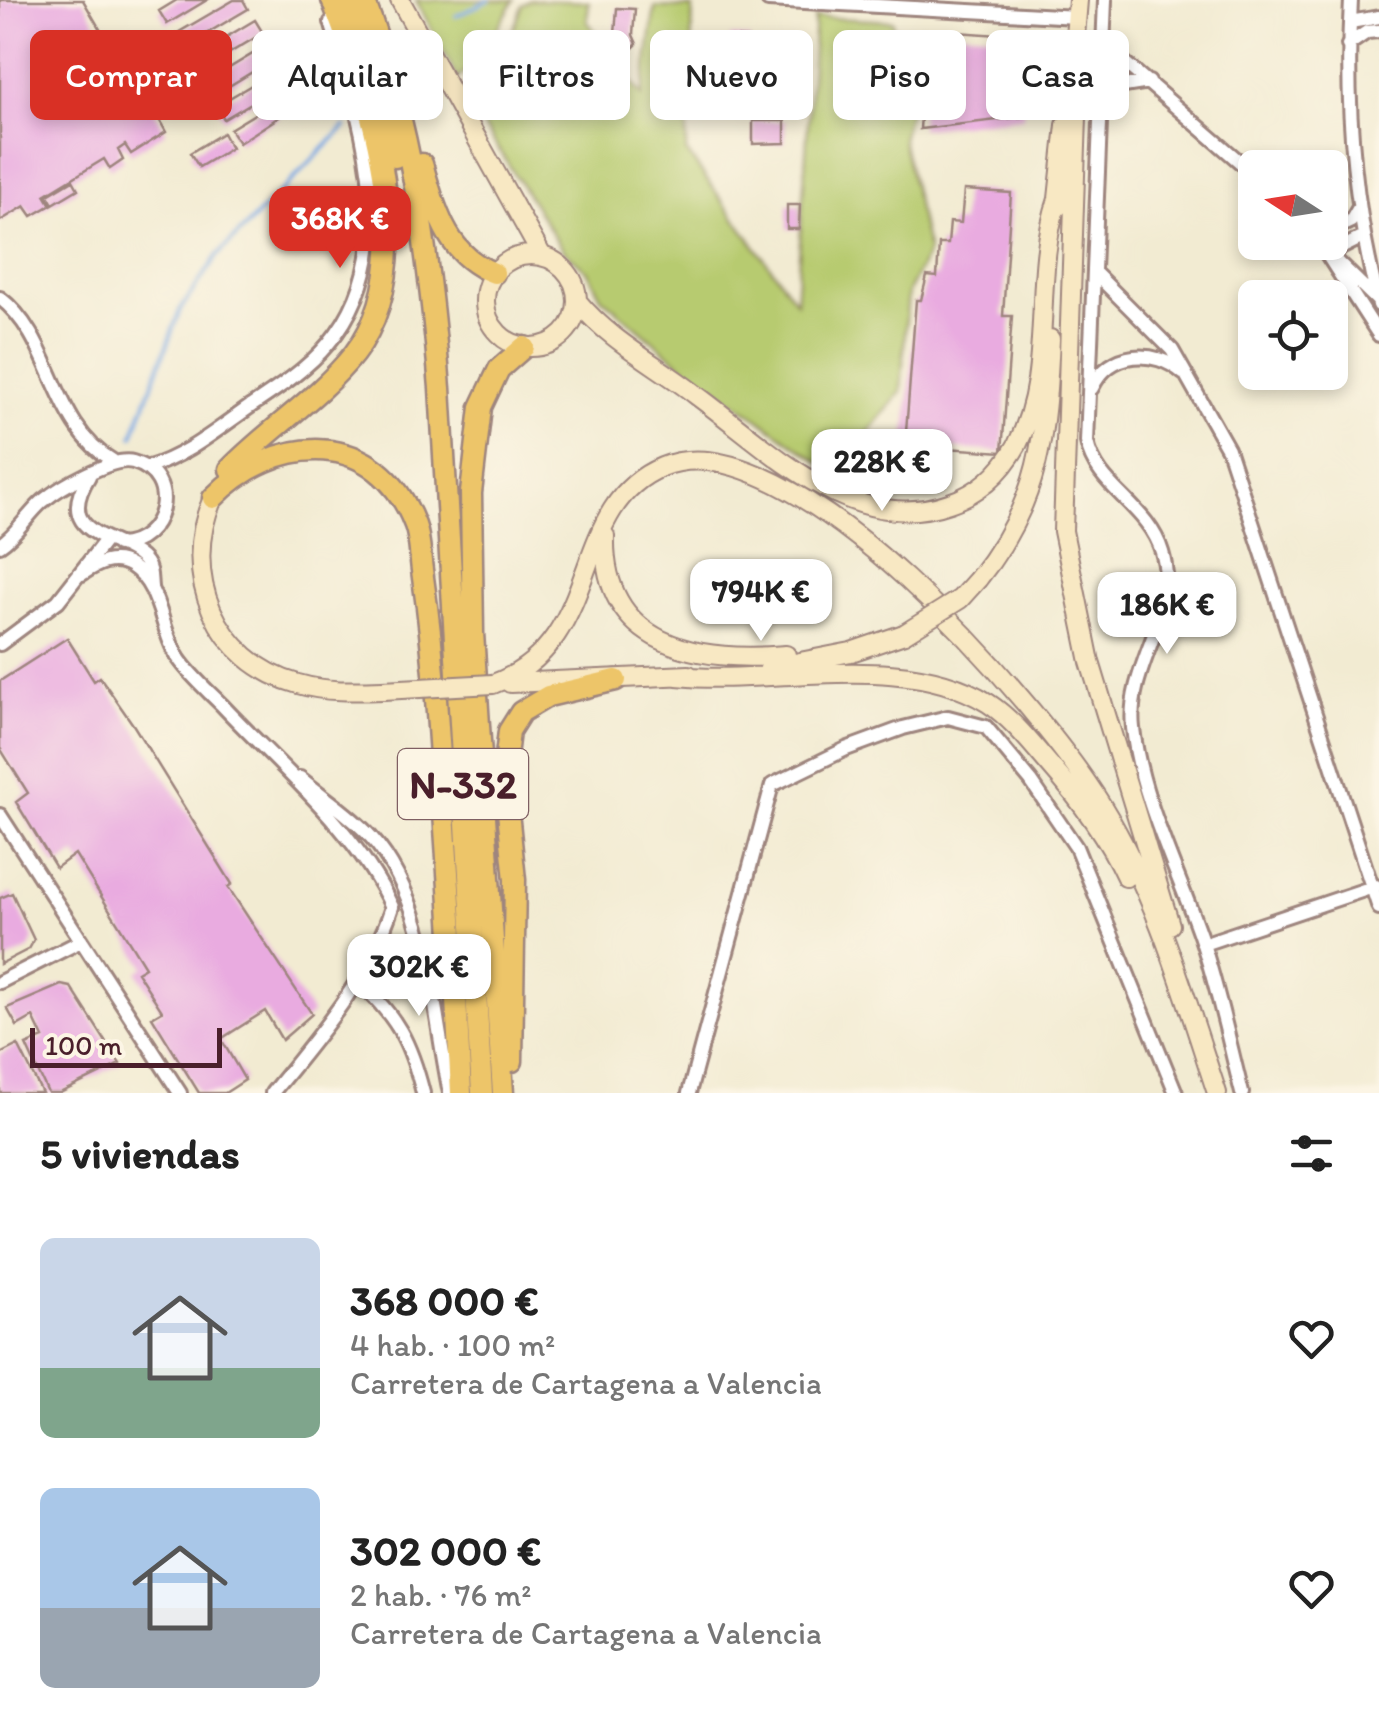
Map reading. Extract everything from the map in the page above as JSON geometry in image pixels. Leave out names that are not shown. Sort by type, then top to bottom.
[{"type":"highway","points":[[212,498],[226,473],[356,352],[379,302],[389,238],[379,156],[328,0]]},
{"type":"highway","name":"N-332","points":[[346,0],[400,175],[443,475]]},
{"type":"highway","name":"N-332","points":[[364,0],[376,30]]},
{"type":"highway","name":"N-332","points":[[400,120],[422,220],[440,388],[482,1093]]},
{"type":"highway","points":[[410,120],[447,234],[463,258],[494,274]]},
{"type":"highway","points":[[503,1093],[473,633],[471,492],[481,407],[499,369],[524,348]]},
{"type":"highway","points":[[212,498],[237,474],[286,450],[337,452],[367,464],[390,483],[415,526],[432,632],[460,1093]]},
{"type":"highway","points":[[511,1093],[515,880],[504,773],[509,730],[521,712],[548,696],[616,680]]},
{"type":"main road","points":[[400,0],[542,256],[567,273],[577,301],[599,326],[829,490],[875,508],[923,510],[966,497],[984,485],[1016,446],[1033,398],[1047,240],[1058,198]]},
{"type":"main road","points":[[212,498],[203,521],[201,574],[206,602],[218,630],[268,673],[297,684],[383,690],[678,676],[787,666],[851,652],[904,634],[960,599],[978,580],[1017,524],[1035,477],[1048,375],[1066,120]]},
{"type":"main road","points":[[1077,120],[1063,531],[1090,662],[1217,1093]]},
{"type":"main road","points":[[542,256],[515,258],[494,274],[485,295],[488,318],[501,337],[524,348],[544,346],[561,336],[573,321],[577,301]]},
{"type":"main road","points":[[766,448],[920,578],[954,622],[1023,695],[1103,808],[1151,904],[1217,1093]]},
{"type":"main road","points":[[494,684],[524,673],[548,650],[570,616],[605,528],[625,491],[664,466],[710,460],[731,465],[810,504],[954,622]]},
{"type":"main road","points":[[605,528],[604,558],[613,591],[630,618],[654,640],[689,651],[749,656],[851,652]]},
{"type":"main road","points":[[678,676],[897,674],[957,687],[990,704],[1057,773],[1121,867],[1217,1093]]},
{"type":"street","points":[[0,298],[18,313],[75,427],[98,453],[113,461],[146,468],[196,444],[289,380],[330,342],[354,297],[370,248],[372,189],[361,121],[328,0]]},
{"type":"street","points":[[768,0],[1077,9]]},
{"type":"street","points":[[1104,30],[1105,0]]},
{"type":"street","points":[[1351,0],[1350,144],[1363,237],[1379,303]]},
{"type":"street","points":[[1350,22],[1379,17]]},
{"type":"street","points":[[1348,45],[1379,30]]},
{"type":"street","points":[[1129,65],[1238,160]]},
{"type":"street","points":[[1129,85],[1149,82]]},
{"type":"street","points":[[1102,120],[1089,453],[1102,478],[1150,522],[1163,554],[1167,593],[1142,662],[1132,724],[1136,755],[1203,944],[1242,1093]]},
{"type":"street","points":[[1348,222],[1358,209]]},
{"type":"street","points":[[1348,244],[1363,237]]},
{"type":"street","points":[[1330,260],[1379,335]]},
{"type":"street","points":[[1336,260],[1379,303]]},
{"type":"street","points":[[1095,273],[1155,328],[1189,378],[1228,449],[1376,886],[1379,908]]},
{"type":"street","points":[[1089,393],[1096,377],[1113,364],[1141,354],[1174,365],[1189,378]]},
{"type":"street","points":[[0,545],[45,500],[113,461]]},
{"type":"street","points":[[0,644],[58,602],[111,543],[147,536],[162,515],[162,489],[146,468]]},
{"type":"street","points":[[90,474],[83,486],[80,512],[94,534],[138,554],[150,567],[151,590],[178,658],[378,876],[392,906],[380,944],[357,980],[272,1093]]},
{"type":"street","points":[[82,574],[98,563],[114,560],[128,564],[151,590]]},
{"type":"street","points":[[689,1093],[772,784],[846,748],[948,717],[986,727],[1031,781],[1076,847],[1176,1093]]},
{"type":"street","points":[[256,741],[371,838],[398,878],[417,932],[450,1093]]},
{"type":"street","points":[[0,815],[180,1093]]},
{"type":"street","points":[[1203,944],[1376,886]]},
{"type":"street","points":[[0,982],[79,942]]},
{"type":"street","points":[[357,980],[391,1012],[412,1051],[422,1093]]},
{"type":"green space","points":[[416,0],[514,0],[497,30],[463,30],[463,73],[458,79],[443,51],[443,30],[432,30]]},
{"type":"green space","points":[[530,0],[589,2],[587,21],[594,30],[512,30],[522,5]]},
{"type":"green space","points":[[655,7],[693,8],[692,30],[652,30]]},
{"type":"green space","points":[[815,17],[893,21],[893,29],[913,29],[833,30],[833,120],[907,120],[902,139],[928,252],[908,292],[901,392],[850,456],[857,489],[678,362],[601,297],[588,272],[562,249],[480,120],[630,120],[630,80],[642,96],[650,41],[650,120],[688,120],[686,151],[796,302],[808,120],[813,120]]},
{"type":"building","points":[[0,0],[83,0],[100,30],[30,30],[30,120],[159,120],[166,132],[131,154],[125,145],[118,150],[123,160],[110,169],[104,159],[45,195],[51,205],[32,216],[25,206],[0,221]]},
{"type":"building","points":[[177,0],[207,0],[167,24],[159,11]]},
{"type":"building","points":[[234,0],[243,0],[248,9],[212,30],[183,30]]},
{"type":"building","points":[[617,8],[635,9],[633,35],[637,44],[630,51],[630,30],[615,30]]},
{"type":"building","points":[[255,20],[261,30],[252,30],[252,40],[232,52],[232,34]]},
{"type":"building","points":[[966,33],[986,34],[986,120],[997,120],[920,129],[921,120],[966,120]]},
{"type":"building","points":[[252,54],[252,72],[232,84],[232,66]]},
{"type":"building","points":[[252,85],[252,102],[232,114],[232,97]]},
{"type":"building","points":[[252,116],[252,120],[274,120],[239,143],[230,129]]},
{"type":"building","points":[[753,121],[785,121],[785,143],[753,144]]},
{"type":"building","points":[[223,133],[231,148],[199,167],[190,153]]},
{"type":"building","points":[[73,180],[78,189],[53,204],[48,195]]},
{"type":"building","points":[[964,190],[1011,193],[1003,316],[1012,316],[1002,452],[905,445],[916,300],[921,300],[927,276],[937,277],[939,244],[948,244],[950,222],[961,223]]},
{"type":"building","points":[[787,205],[800,205],[799,229],[787,229]]},
{"type":"building","points":[[67,638],[94,681],[100,677],[134,726],[232,884],[228,887],[312,1014],[282,1040],[265,1011],[221,1039],[245,1080],[225,1093],[199,1093],[152,1017],[162,1011],[137,972],[145,967],[75,854],[56,868],[16,802],[28,793],[0,748],[0,681]]},
{"type":"building","points":[[12,893],[34,940],[29,949],[0,964],[0,898]]},
{"type":"building","points":[[61,985],[71,987],[120,1064],[60,1093],[48,1093],[26,1045],[43,1038],[33,1017],[17,1026],[7,1008]]},
{"type":"building","points":[[18,1045],[42,1093],[0,1093],[0,1054]]},
{"type":"waterway","points":[[456,16],[489,0]]},
{"type":"waterway","points":[[133,436],[180,310],[218,255],[345,127]]}]
